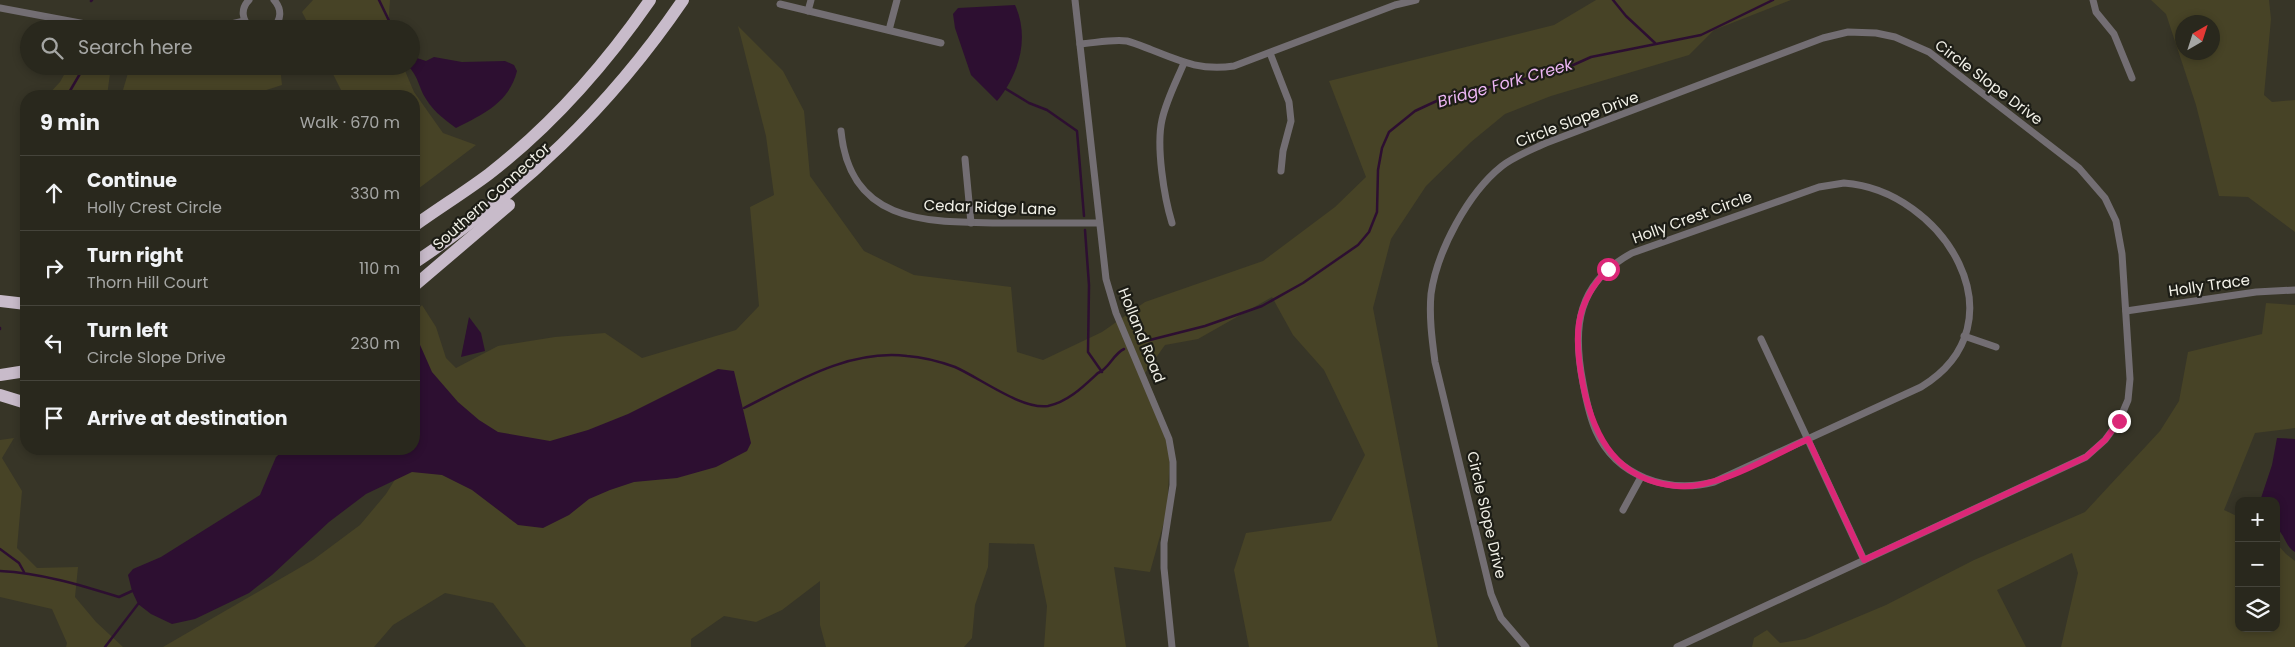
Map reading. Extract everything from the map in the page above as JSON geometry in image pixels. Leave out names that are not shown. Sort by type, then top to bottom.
[{"type":"highway","points":[[420,222],[489,174],[552,118],[590,79],[625,36],[650,0]]},
{"type":"highway","points":[[420,259],[452,238],[545,163],[584,124],[644,54],[683,0]]},
{"type":"highway","name":"Southern Connector","points":[[420,281],[552,165],[584,124]]},
{"type":"highway","points":[[0,301],[20,303]]},
{"type":"highway","points":[[0,375],[20,372]]},
{"type":"highway","points":[[0,395],[20,400]]},
{"type":"highway","points":[[0,403],[20,401]]},
{"type":"street","points":[[244,20],[244,8],[249,0]]},
{"type":"street","points":[[274,0],[280,13],[278,20]]},
{"type":"street","points":[[808,11],[811,0]]},
{"type":"street","points":[[889,30],[896,0]]},
{"type":"street","name":"Holland Road","points":[[1075,0],[1104,270],[1112,302],[1162,420],[1173,462],[1172,492],[1164,543],[1172,647]]},
{"type":"street","points":[[1080,44],[1116,40],[1129,42],[1200,68],[1216,69],[1234,66],[1396,5],[1416,0]]},
{"type":"street","points":[[2093,0],[2096,12],[2114,34],[2132,78]]},
{"type":"street","points":[[780,4],[941,43]]},
{"type":"street","points":[[0,8],[64,20]]},
{"type":"street","name":"Circle Slope Drive","points":[[1526,647],[1501,618],[1491,594],[1436,362],[1430,309],[1439,263],[1453,232],[1482,186],[1512,159],[1546,143],[1823,38],[1857,32],[1886,34],[1914,44],[1945,64],[2089,177],[2108,203],[2119,232],[2130,367],[2129,392],[2122,414],[2105,440],[2086,457],[2058,472],[1677,647]]},
{"type":"street","points":[[1270,53],[1289,102],[1291,120],[1283,151],[1281,171]]},
{"type":"street","points":[[1172,223],[1167,208],[1160,134],[1167,105],[1184,63]]},
{"type":"street","name":"Cedar Ridge Lane","points":[[841,131],[843,149],[853,172],[865,190],[880,204],[898,213],[917,219],[938,222],[1099,223]]},
{"type":"street","points":[[965,159],[971,222]]},
{"type":"street","name":"Holly Crest Circle","points":[[1844,183],[1872,187],[1889,195],[1915,212],[1940,234],[1956,255],[1966,276],[1970,298],[1964,336],[1950,362],[1929,382],[1808,439],[1722,479],[1705,484],[1678,486],[1660,484],[1641,477],[1619,462],[1596,432],[1585,396],[1577,344],[1578,322],[1586,298],[1594,285],[1608,269],[1632,254],[1819,187],[1844,183]]},
{"type":"street","name":"Holly Trace","points":[[2126,311],[2237,295],[2295,290]]},
{"type":"street","points":[[1964,336],[1996,347]]},
{"type":"street","points":[[1760,339],[1864,560]]},
{"type":"street","points":[[1623,510],[1641,477]]},
{"type":"shaded area","points":[[313,0],[390,0],[389,20],[306,20],[302,12]]},
{"type":"shaded area","points":[[1596,0],[1791,0],[1714,30],[1689,55],[1551,96],[1505,114],[1471,142],[1426,186],[1391,239],[1373,308],[1438,647],[1249,647],[1234,570],[1246,533],[1331,521],[1365,455],[1324,370],[1293,335],[1272,297],[1198,339],[1165,345],[1145,373],[1171,437],[1167,511],[1150,572],[1114,567],[1126,647],[1044,647],[1047,606],[1034,544],[989,543],[988,567],[975,605],[972,638],[964,647],[826,647],[820,625],[820,581],[782,610],[756,622],[724,616],[691,639],[691,647],[526,647],[493,603],[445,593],[393,625],[374,647],[163,647],[313,560],[360,525],[386,494],[410,455],[420,455],[420,307],[422,305],[436,327],[446,358],[456,368],[498,346],[555,337],[605,333],[642,358],[736,330],[759,306],[750,207],[774,195],[766,136],[738,26],[783,71],[804,111],[810,176],[864,251],[914,275],[1011,287],[1017,352],[1043,360],[1102,332],[1145,302],[1263,261],[1335,207],[1366,177],[1329,81],[1554,25]]},
{"type":"shaded area","points":[[2151,0],[2269,0],[2271,19],[2264,95],[2272,102],[2295,100],[2295,232],[2248,197],[2219,196],[2196,105],[2181,60],[2220,60],[2220,15],[2175,15],[2175,41],[2166,14]]},
{"type":"shaded area","points":[[1015,5],[1022,30],[1020,55],[1011,79],[997,101],[971,75],[955,28],[953,14],[958,8]]},
{"type":"shaded area","points":[[434,57],[462,62],[505,61],[514,65],[517,71],[508,91],[494,106],[456,128],[437,113],[423,94],[415,76],[420,75],[420,59],[426,61]]},
{"type":"shaded area","points":[[64,75],[110,75],[108,90],[53,90]]},
{"type":"shaded area","points":[[127,75],[281,75],[282,85],[267,90],[123,90]]},
{"type":"shaded area","points":[[334,75],[407,75],[413,90],[341,90]]},
{"type":"shaded area","points":[[420,100],[443,133],[476,145],[420,187]]},
{"type":"shaded area","points":[[2266,303],[2295,305],[2295,428],[2255,433],[2224,510],[2235,515],[2235,632],[2280,632],[2280,547],[2295,561],[2295,647],[2061,647],[2078,573],[2072,553],[1997,590],[2026,647],[1752,647],[1754,638],[1767,630],[1780,643],[1805,639],[1886,605],[1974,560],[2085,512],[2160,431],[2179,401],[2188,352],[2262,334]]},
{"type":"shaded area","points":[[469,317],[481,333],[485,351],[461,357]]},
{"type":"shaded area","points":[[420,345],[432,372],[458,402],[479,420],[498,432],[550,441],[588,430],[628,414],[718,369],[734,371],[751,443],[747,451],[716,467],[677,478],[634,482],[610,490],[589,499],[569,515],[543,528],[518,525],[472,490],[442,475],[412,472],[366,494],[329,522],[272,575],[249,593],[195,619],[172,624],[151,614],[138,604],[128,575],[133,569],[161,557],[260,495],[278,455],[420,455]]},
{"type":"shaded area","points":[[14,438],[2,458],[22,491],[17,548],[37,568],[78,567],[75,597],[96,622],[123,647],[66,647],[67,643],[52,609],[0,597],[0,440]]},
{"type":"shaded area","points":[[2277,438],[2295,439],[2295,552],[2289,547],[2280,532],[2280,497],[2261,497],[2272,465]]},
{"type":"waterway","points":[[379,0],[389,20]]},
{"type":"waterway","points":[[1613,0],[1626,16],[1655,43]]},
{"type":"waterway","name":"Bridge Fork Creek","points":[[1138,343],[1205,326],[1262,306],[1303,283],[1358,245],[1369,232],[1377,212],[1378,170],[1382,148],[1389,132],[1415,111],[1443,98],[1562,70],[1591,57],[1701,35],[1773,0]]},
{"type":"waterway","points":[[70,90],[79,75]]},
{"type":"waterway","points":[[1006,89],[1029,103],[1047,110],[1077,131],[1084,216]]},
{"type":"waterway","points":[[1085,230],[1089,285],[1088,352],[1102,372]]},
{"type":"waterway","name":"Bridge Fork Creek","points":[[744,408],[822,370],[843,363],[885,355],[913,357],[944,363],[1026,403],[1048,406],[1062,401],[1075,393],[1102,371],[1124,349]]},
{"type":"waterway","points":[[0,549],[19,563],[24,572]]},
{"type":"waterway","name":"Bridge Fork Creek","points":[[0,571],[45,577],[119,597],[132,591]]},
{"type":"waterway","points":[[105,647],[138,604]]},
{"type":"route","points":[[1608,269],[1586,298],[1578,322],[1577,344],[1579,365],[1591,418],[1601,440],[1619,462],[1635,474],[1660,484],[1687,487],[1722,479],[1808,439],[1864,560],[2058,472],[2086,457],[2105,440],[2119,421]]}]
